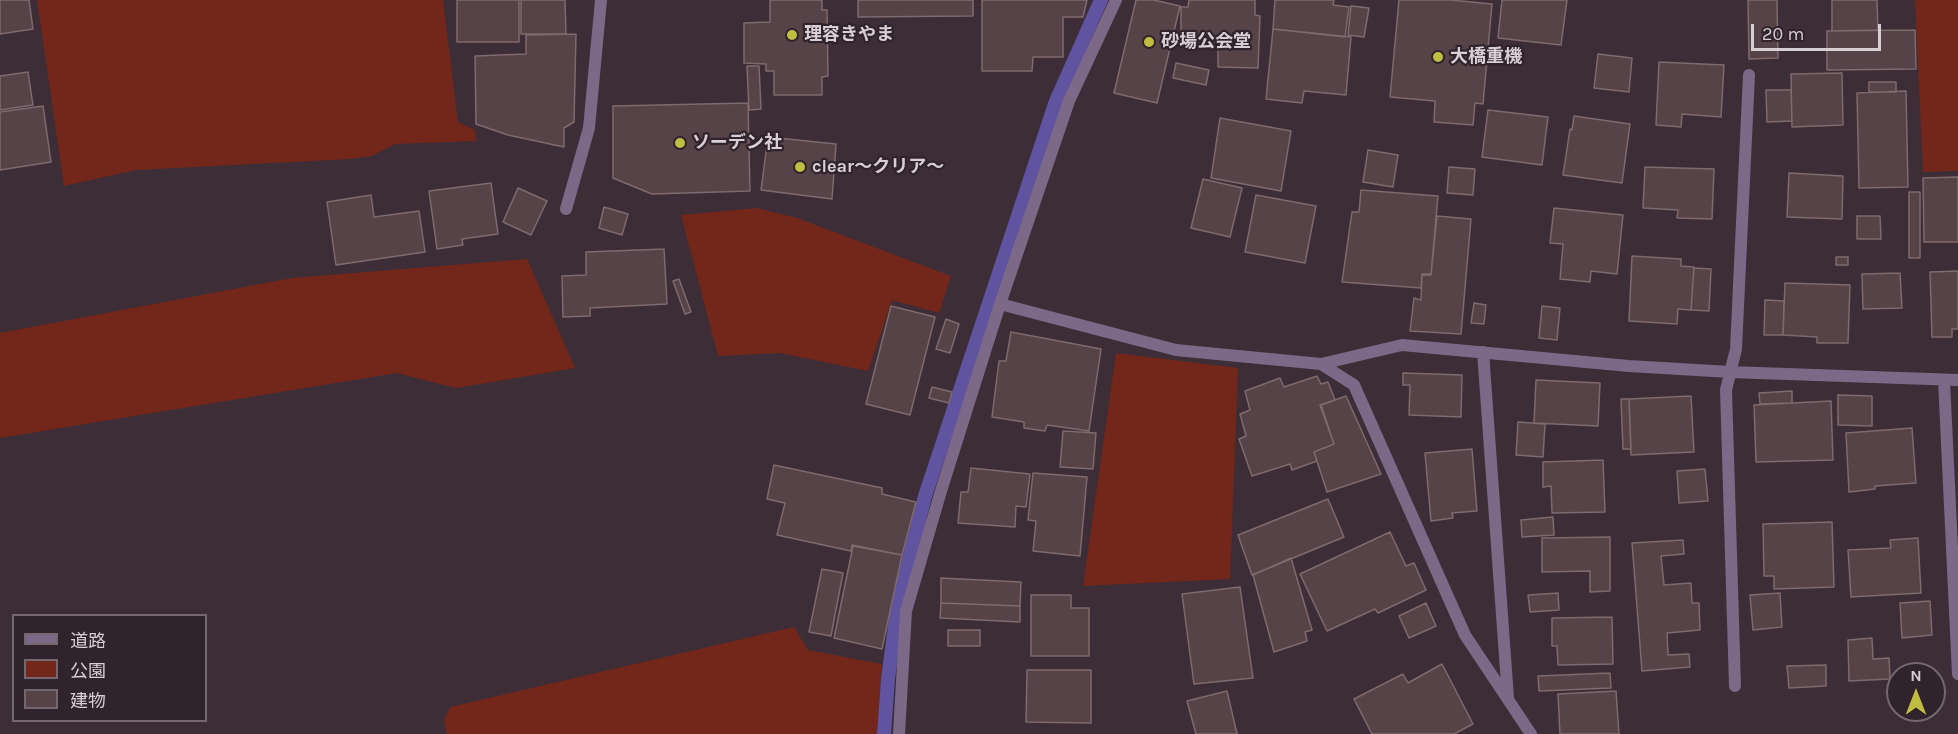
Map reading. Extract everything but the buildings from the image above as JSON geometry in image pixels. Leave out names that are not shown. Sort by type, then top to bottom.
[{"type":"street","points":[[566,209],[589,128],[601,0]]},
{"type":"street","points":[[898,734],[906,611],[1000,304],[1069,100],[1116,0]]},
{"type":"street","points":[[1735,686],[1726,390],[1736,349],[1749,75]]},
{"type":"street","points":[[1000,304],[1176,350],[1321,364],[1402,345],[1629,366],[1958,380]]},
{"type":"street","points":[[1483,352],[1509,700]]},
{"type":"street","points":[[1321,364],[1354,385],[1465,635],[1531,734]]},
{"type":"street","points":[[1944,380],[1958,674]]},
{"type":"green space","points":[[37,0],[443,0],[458,122],[475,130],[476,141],[395,144],[372,156],[351,159],[136,170],[64,186]]},
{"type":"green space","points":[[1915,0],[1958,0],[1958,171],[1923,172]]},
{"type":"green space","points":[[757,208],[797,218],[951,276],[939,313],[892,300],[868,371],[780,353],[718,356],[681,215]]},
{"type":"green space","points":[[527,259],[575,368],[456,388],[397,373],[0,438],[0,333],[292,278]]},
{"type":"green space","points":[[1116,353],[1238,368],[1230,579],[1083,586]]},
{"type":"green space","points":[[794,627],[808,650],[882,664],[877,734],[447,734],[444,720],[450,707]]},
{"type":"waterway","points":[[884,734],[888,679],[898,603],[925,496],[1056,101],[1101,0]]},
{"type":"place","name":"理容きやま","points":[[792,35]]},
{"type":"place","name":"砂場公会堂","points":[[1149,42]]},
{"type":"place","name":"大橋重機","points":[[1438,57]]},
{"type":"place","name":"ソーデン社","points":[[680,143]]},
{"type":"place","name":"clear～クリア～","points":[[800,167]]}]
